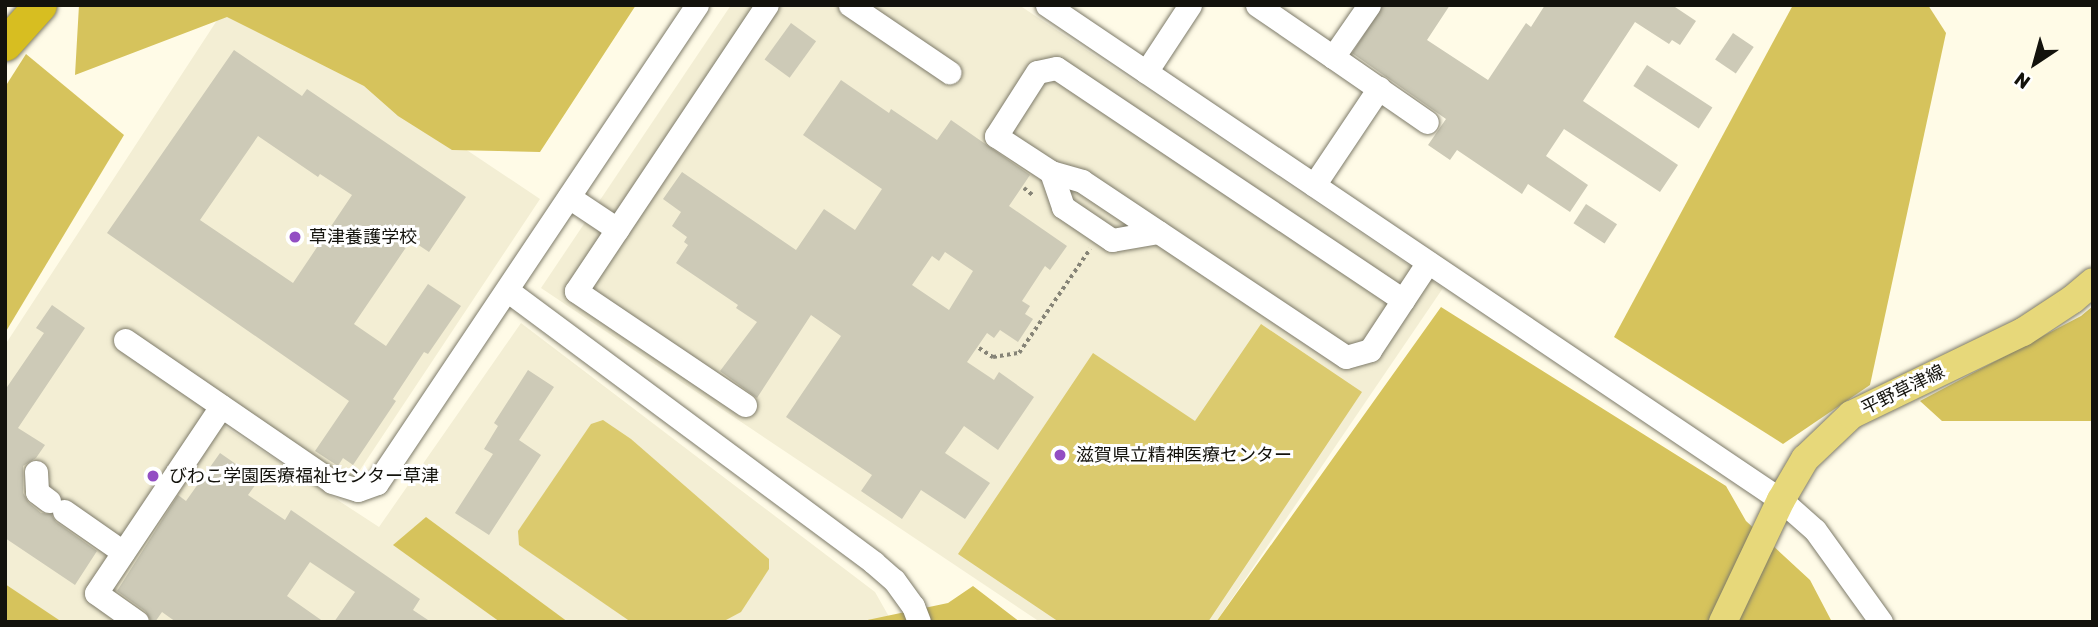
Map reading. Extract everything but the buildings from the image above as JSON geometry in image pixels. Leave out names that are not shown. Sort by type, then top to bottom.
[{"type":"highway","points":[[5,44],[40,5]]},
{"type":"main road","name":"平野草津線","points":[[1723,622],[1781,500],[1805,459],[1851,415],[2023,332],[2073,299],[2093,282]]},
{"type":"street","points":[[125,340],[332,482],[358,491],[377,483],[697,5]]},
{"type":"street","points":[[745,405],[576,291],[767,5]]},
{"type":"street","points":[[850,5],[950,72]]},
{"type":"street","points":[[1047,5],[1781,500],[1815,530],[1881,622]]},
{"type":"street","points":[[1146,72],[1190,5]]},
{"type":"street","points":[[1257,5],[1427,122]]},
{"type":"street","points":[[1333,57],[1369,5]]},
{"type":"street","points":[[1403,300],[1056,68],[1037,72],[996,136],[1051,172],[1082,181],[1346,357],[1370,350],[1403,300],[1428,262]]},
{"type":"street","points":[[1314,185],[1379,88]]},
{"type":"street","points":[[1051,172],[1063,206],[1112,240],[1158,232]]},
{"type":"street","points":[[569,197],[617,229]]},
{"type":"street","points":[[507,290],[873,562],[894,580],[913,606],[919,622]]},
{"type":"street","points":[[137,622],[96,593],[220,406]]},
{"type":"street","points":[[36,472],[37,492],[123,552]]},
{"type":"path","points":[[1024,188],[1038,201]]},
{"type":"path","points":[[979,348],[993,357],[1019,353],[1094,243]]},
{"type":"shaded area","points":[[79,5],[636,5],[540,152],[452,150],[398,116],[364,86],[227,17],[75,75]]},
{"type":"shaded area","points":[[227,5],[250,5],[540,199],[354,479],[340,475],[238,404],[224,426],[379,527],[521,323],[875,592],[892,622],[18,622],[5,613],[5,345]]},
{"type":"shaded area","name":"滋賀県立精神医療センター","points":[[731,5],[1019,5],[1443,288],[1216,622],[1040,622],[541,288]]},
{"type":"shaded area","points":[[1793,5],[1928,5],[1946,33],[1870,385],[1783,444],[1614,337]]},
{"type":"shaded area","points":[[26,54],[124,135],[5,333],[5,87]]},
{"type":"shaded area","points":[[2093,306],[2093,421],[1942,421],[1920,401],[2081,316]]},
{"type":"shaded area","points":[[1441,307],[1726,486],[1746,521],[1810,580],[1832,622],[1216,622]]},
{"type":"shaded area","points":[[1261,324],[1362,392],[1208,622],[1059,622],[958,554],[1093,353],[1195,421]]},
{"type":"shaded area","points":[[603,420],[631,439],[769,559],[769,569],[741,612],[726,620],[714,622],[631,622],[519,545],[518,531],[591,424]]},
{"type":"shaded area","points":[[426,517],[568,622],[500,622],[393,545]]},
{"type":"shaded area","points":[[5,584],[62,622],[5,622]]},
{"type":"shaded area","points":[[973,586],[1020,622],[858,622],[948,603]]},
{"type":"place","name":"草津養護学校","points":[[295,237]]},
{"type":"place","name":"滋賀県立精神医療センター","points":[[1060,455]]},
{"type":"place","name":"びわこ学園医療福祉センター草津","points":[[153,476]]}]
